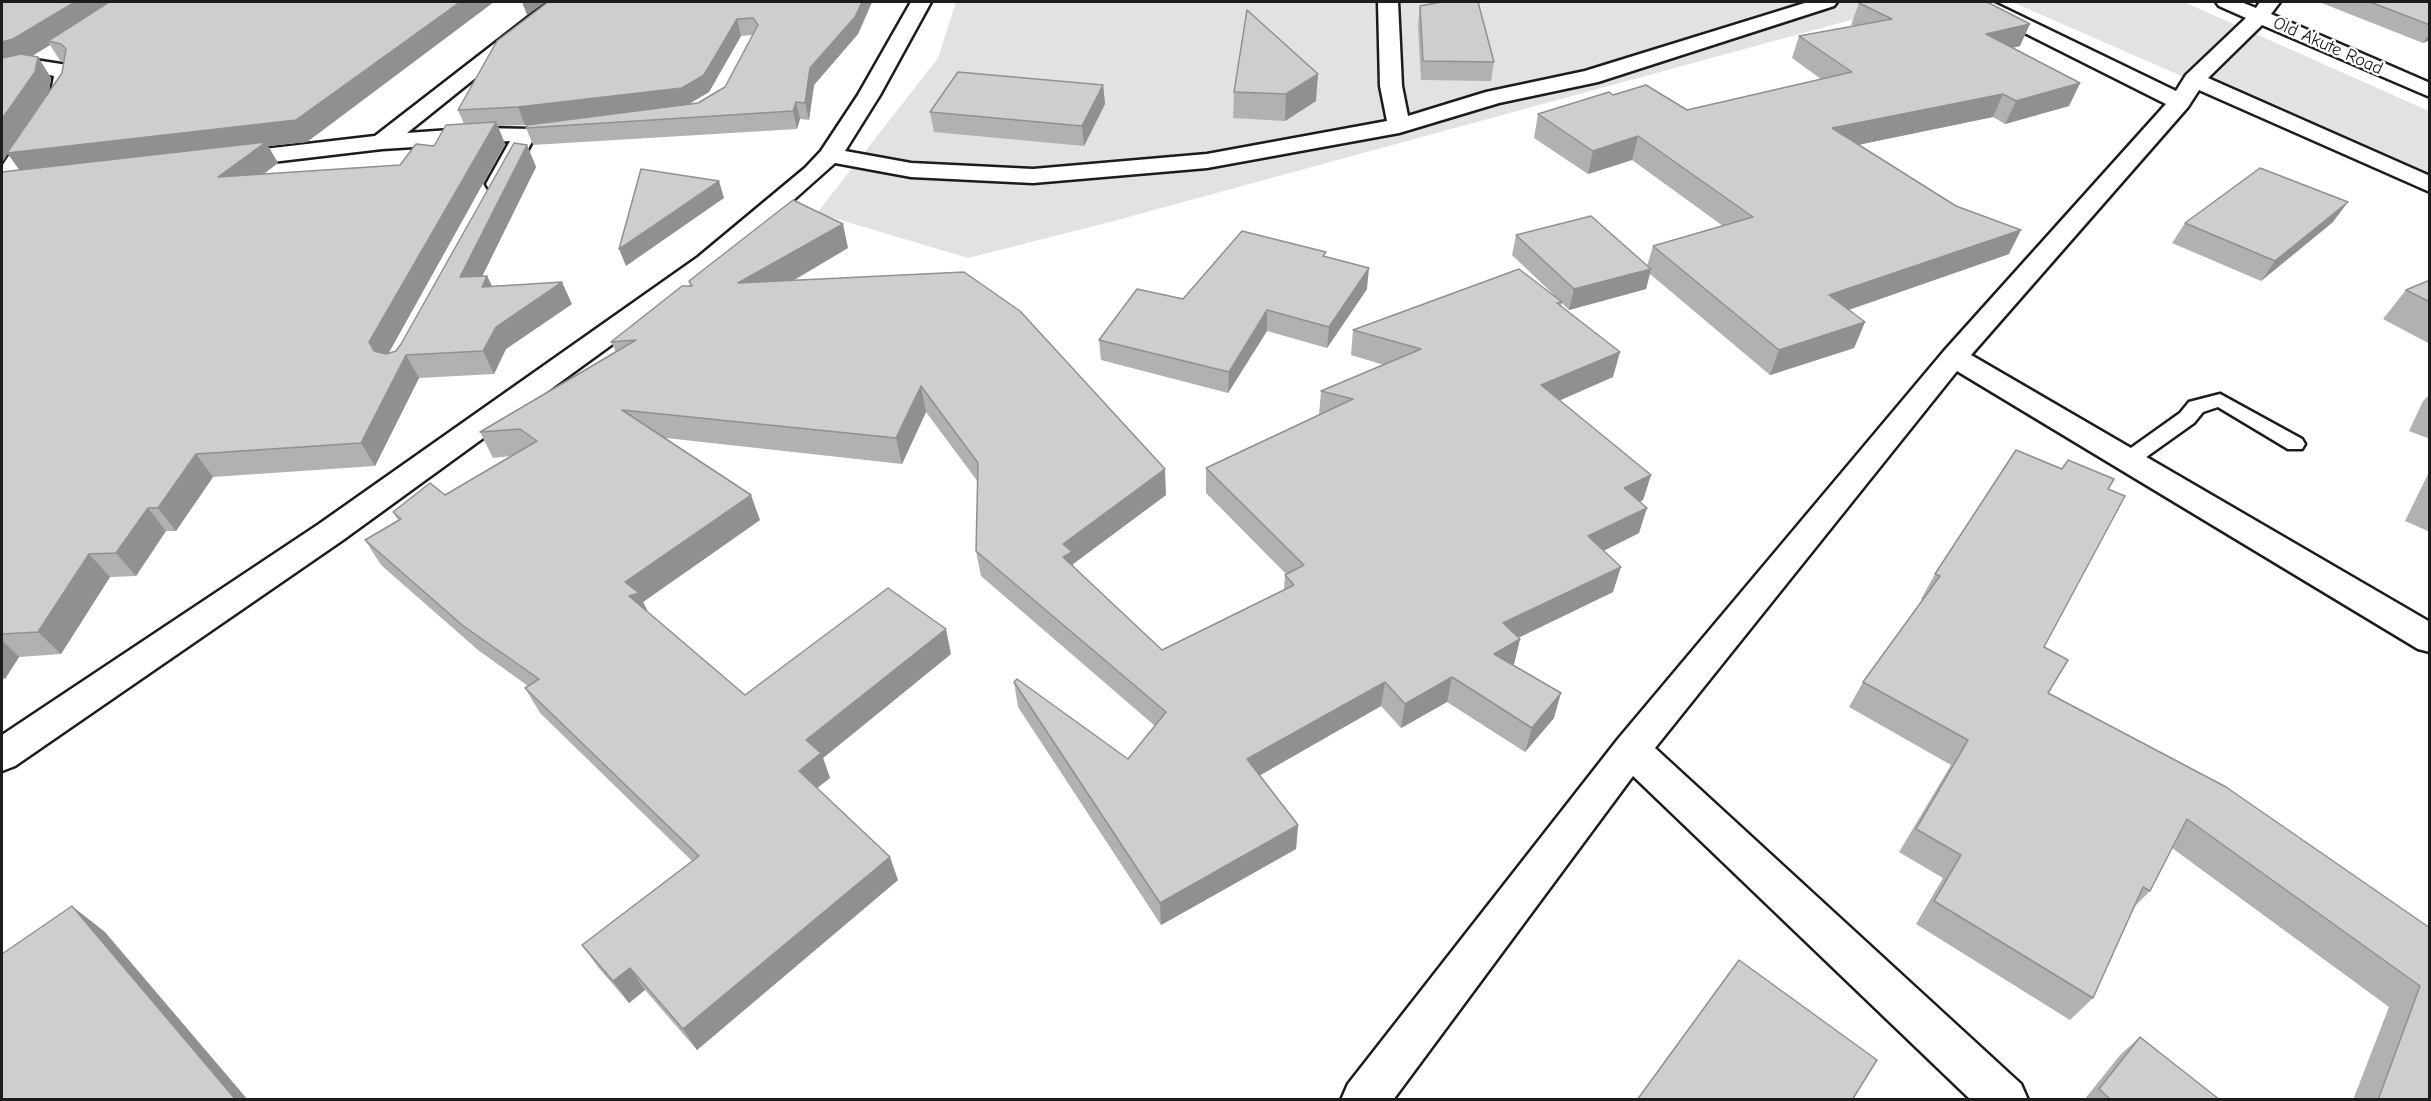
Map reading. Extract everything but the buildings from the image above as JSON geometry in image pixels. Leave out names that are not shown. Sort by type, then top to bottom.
[{"type":"street","points":[[381,142],[560,2]]},
{"type":"street","points":[[2,754],[340,525],[707,263],[813,173],[830,155],[869,95],[921,2]]},
{"type":"street","points":[[1388,2],[1391,86],[1399,126]]},
{"type":"street","points":[[830,155],[911,170],[1033,176],[1207,161],[1399,126],[1494,97],[1590,77],[1827,2]]},
{"type":"street","points":[[1978,2],[2187,91],[2430,185]]},
{"type":"street","name":"Old Akute Road","points":[[2226,2],[2265,9],[2430,91]]},
{"type":"street","points":[[1364,1100],[1631,750],[1954,357],[2187,91],[2265,9]]},
{"type":"street","points":[[35,66],[62,48]]},
{"type":"street","points":[[2,73],[35,66],[66,71],[62,93],[20,158],[9,183]]},
{"type":"street","points":[[203,163],[381,142],[536,133],[486,205]]},
{"type":"street","points":[[1954,357],[2430,639]]},
{"type":"street","points":[[1631,750],[2005,1100]]},
{"type":"lane","points":[[2128,460],[2187,418],[2196,406],[2220,400],[2295,444]]},
{"type":"shaded area","points":[[956,2],[1917,2],[1110,222],[968,258],[817,213],[938,58]]},
{"type":"shaded area","points":[[2012,2],[2184,2],[2429,111],[2429,184]]}]
